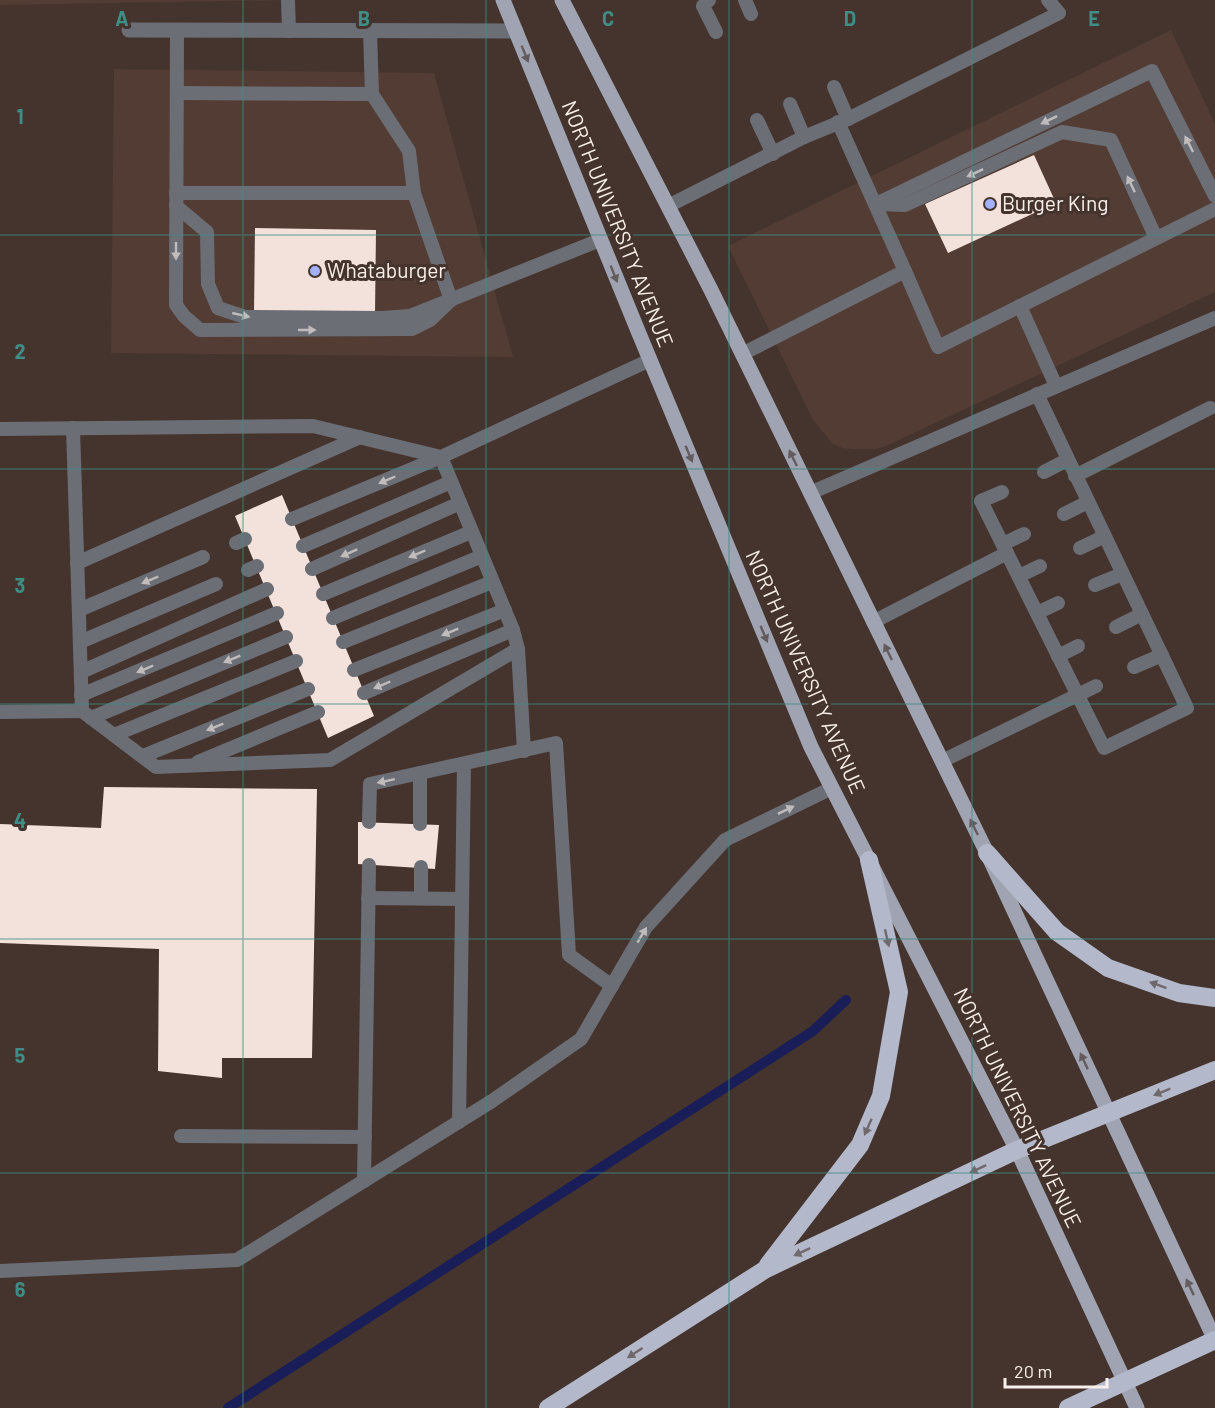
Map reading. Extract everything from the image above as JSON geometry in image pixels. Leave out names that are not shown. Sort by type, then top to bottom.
[{"type":"highway","points":[[987,853],[1057,932],[1108,968],[1179,993],[1215,998]]},
{"type":"highway","points":[[766,1269],[860,1145],[881,1096],[898,992],[869,860]]},
{"type":"highway","points":[[548,1408],[766,1269],[1017,1150],[1215,1070]]},
{"type":"highway","points":[[1068,1408],[1215,1340]]},
{"type":"main road","name":"NORTH UNIVERSITY AVENUE","points":[[503,0],[600,240],[811,747],[1017,1150],[1137,1408]]},
{"type":"main road","name":"NORTH UNIVERSITY AVENUE","points":[[562,0],[742,354],[987,853],[1215,1340]]},
{"type":"street","points":[[129,30],[516,31]]},
{"type":"lane","points":[[288,0],[289,31]]},
{"type":"lane","points":[[710,0],[703,6],[716,32]]},
{"type":"lane","points":[[745,0],[751,14]]},
{"type":"lane","points":[[668,206],[1059,13],[1048,0]]},
{"type":"lane","points":[[177,30],[176,305],[184,316],[200,330],[412,329],[430,320],[451,300]]},
{"type":"lane","points":[[370,31],[372,94],[409,151],[414,193],[451,300]]},
{"type":"lane","points":[[876,204],[1152,71],[1215,196]]},
{"type":"lane","points":[[834,87],[843,120],[876,204],[938,347],[1215,209]]},
{"type":"lane","points":[[177,93],[372,94]]},
{"type":"lane","points":[[790,104],[804,137]]},
{"type":"lane","points":[[757,120],[773,154]]},
{"type":"lane","points":[[876,204],[906,205],[1062,132],[1111,140],[1156,238]]},
{"type":"lane","points":[[176,199],[414,193]]},
{"type":"lane","points":[[176,199],[207,232],[208,284],[218,308],[245,317],[382,318],[410,316],[600,240]]},
{"type":"lane","points":[[742,354],[905,271]]},
{"type":"lane","points":[[1020,306],[1056,386]]},
{"type":"lane","points":[[810,493],[1215,318]]},
{"type":"lane","points":[[292,519],[441,457],[650,360]]},
{"type":"lane","points":[[1002,492],[981,501],[1104,748],[1187,708],[1036,394]]},
{"type":"lane","points":[[1075,476],[1210,408]]},
{"type":"lane","points":[[0,429],[313,426],[441,457]]},
{"type":"lane","points":[[73,428],[81,695],[86,714],[156,767],[330,760],[518,649]]},
{"type":"lane","points":[[77,563],[360,437]]},
{"type":"lane","points":[[441,457],[513,630],[518,649],[524,751]]},
{"type":"lane","points":[[1044,472],[1067,460]]},
{"type":"lane","points":[[303,546],[451,482]]},
{"type":"lane","points":[[1064,514],[1088,502]]},
{"type":"lane","points":[[312,569],[460,504]]},
{"type":"lane","points":[[322,594],[471,532]]},
{"type":"lane","points":[[873,622],[1005,549],[1024,534]]},
{"type":"lane","points":[[1080,548],[1103,537]]},
{"type":"lane","points":[[333,618],[482,556]]},
{"type":"lane","points":[[79,610],[203,557]]},
{"type":"lane","points":[[1019,576],[1040,566]]},
{"type":"lane","points":[[1095,585],[1122,574]]},
{"type":"lane","points":[[343,642],[492,582]]},
{"type":"lane","points":[[80,642],[216,584]]},
{"type":"lane","points":[[81,672],[267,590]]},
{"type":"lane","points":[[1037,613],[1058,603]]},
{"type":"lane","points":[[354,670],[504,610]]},
{"type":"lane","points":[[81,695],[277,613]]},
{"type":"lane","points":[[1116,627],[1142,614]]},
{"type":"lane","points":[[364,693],[513,630]]},
{"type":"lane","points":[[0,712],[86,714],[286,637]]},
{"type":"lane","points":[[1058,656],[1078,646]]},
{"type":"lane","points":[[1134,667],[1162,655]]},
{"type":"lane","points":[[114,735],[296,661]]},
{"type":"lane","points":[[942,761],[1096,686]]},
{"type":"lane","points":[[143,756],[308,689]]},
{"type":"lane","points":[[190,765],[318,712]]},
{"type":"lane","points":[[369,822],[370,784],[556,743],[569,955],[612,986]]},
{"type":"lane","points":[[459,1122],[464,764]]},
{"type":"lane","points":[[420,773],[420,824]]},
{"type":"lane","points":[[0,1271],[237,1260],[459,1122],[581,1039],[646,927],[725,840],[832,788]]},
{"type":"lane","points":[[364,1181],[369,865]]},
{"type":"lane","points":[[421,867],[422,898]]},
{"type":"lane","points":[[368,898],[462,899]]},
{"type":"lane","points":[[181,1136],[365,1137]]},
{"type":"shaded area","points":[[0,0],[291,0],[0,5]]},
{"type":"shaded area","points":[[1171,30],[1215,124],[1215,292],[884,447],[853,449],[842,448],[832,443],[813,420],[728,246]]},
{"type":"shaded area","points":[[114,69],[434,73],[513,357],[111,353]]},
{"type":"building","name":"Burger King","points":[[1034,155],[1056,203],[948,253],[925,204]]},
{"type":"building","name":"Whataburger","points":[[255,228],[376,230],[375,314],[254,313]]},
{"type":"building","points":[[282,495],[374,716],[328,738],[235,516]]},
{"type":"building","points":[[104,787],[317,789],[312,1058],[222,1058],[222,1078],[158,1071],[159,949],[0,943],[0,824],[101,828]]},
{"type":"building","points":[[358,822],[439,825],[435,869],[358,864]]},
{"type":"waterway","points":[[228,1408],[813,1031],[846,1000]]},
{"type":"place","name":"Burger King","points":[[990,204]]},
{"type":"place","name":"Whataburger","points":[[315,271]]}]
